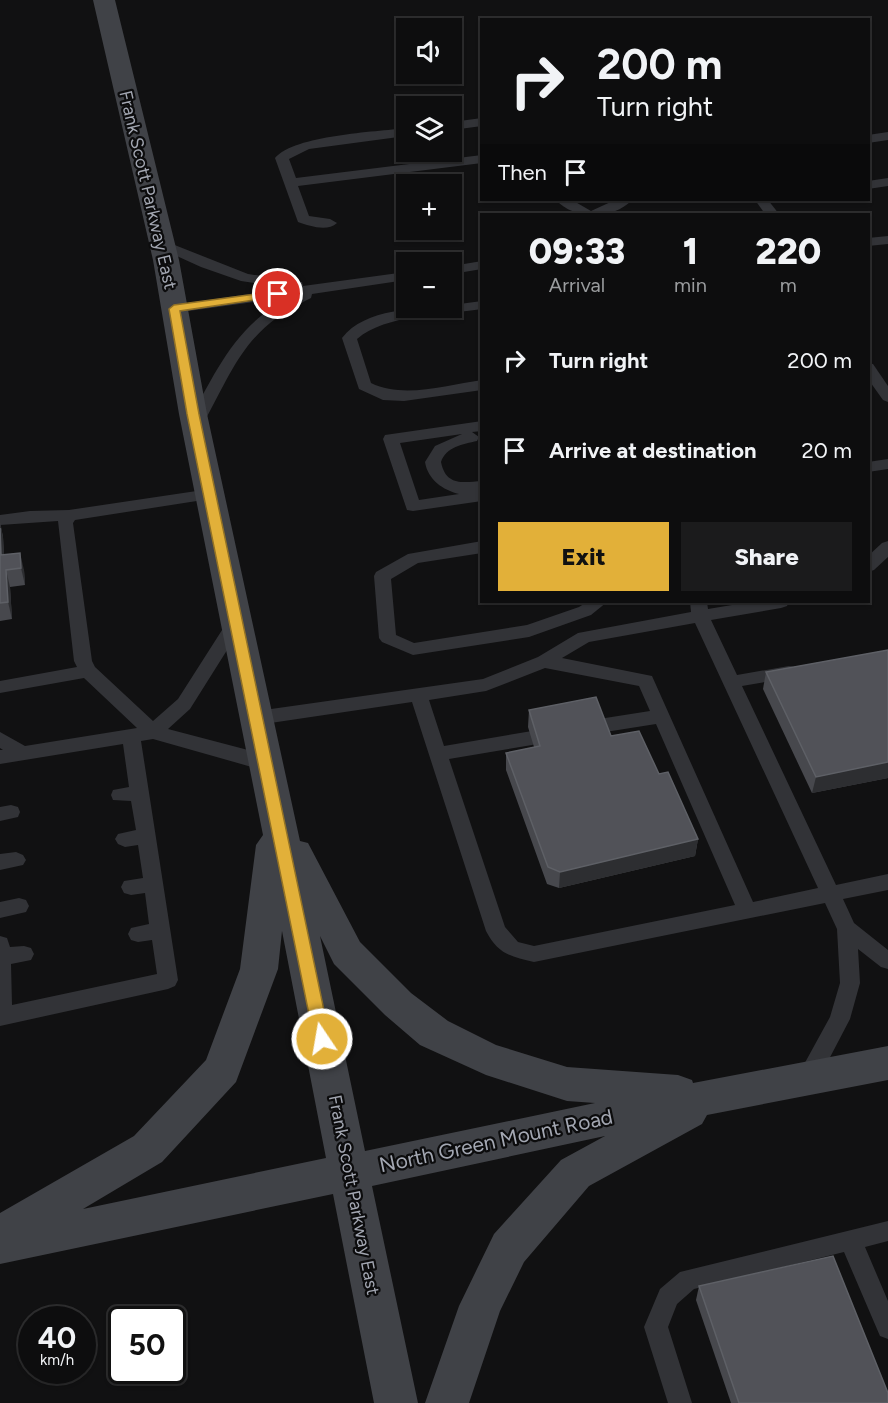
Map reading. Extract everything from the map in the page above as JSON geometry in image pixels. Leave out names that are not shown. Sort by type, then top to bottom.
[{"type":"main road","name":"Frank Scott Parkway East","points":[[104,0],[162,244],[195,424],[396,1403]]},
{"type":"main road","points":[[277,819],[347,952],[398,1004],[434,1033],[486,1058],[567,1084],[719,1095]]},
{"type":"main road","points":[[0,1235],[148,1149],[222,1070],[259,969],[277,819]]},
{"type":"main road","name":"North Green Mount Road","points":[[0,1245],[719,1095],[888,1064]]},
{"type":"main road","points":[[447,1403],[480,1306],[508,1248],[575,1173],[719,1095]]},
{"type":"lane","points":[[462,125],[480,122]]},
{"type":"lane","points":[[330,223],[315,223],[303,219],[282,158],[292,150],[307,145],[396,133]]},
{"type":"lane","points":[[870,139],[888,136]]},
{"type":"lane","points":[[291,183],[480,159]]},
{"type":"lane","points":[[870,185],[888,182]]},
{"type":"lane","points":[[565,201],[584,213]]},
{"type":"lane","points":[[597,213],[623,201]]},
{"type":"lane","points":[[870,242],[888,240]]},
{"type":"lane","points":[[162,244],[206,264],[246,278],[319,288]]},
{"type":"lane","points":[[462,268],[480,265]]},
{"type":"lane","points":[[174,309],[396,277]]},
{"type":"lane","points":[[195,424],[243,341],[255,326],[272,312],[319,288]]},
{"type":"lane","points":[[480,305],[381,319],[363,326],[349,338],[364,386],[383,395],[404,396],[480,385]]},
{"type":"lane","points":[[878,375],[888,397]]},
{"type":"lane","points":[[480,426],[391,439],[413,506],[480,496]]},
{"type":"lane","points":[[480,435],[462,438],[444,446],[435,454],[432,463],[434,472],[444,481],[461,489],[480,486]]},
{"type":"lane","points":[[870,467],[888,464]]},
{"type":"lane","points":[[0,520],[30,516],[69,515],[210,494]]},
{"type":"lane","points":[[69,515],[65,523],[83,661],[88,671],[153,732]]},
{"type":"lane","points":[[480,547],[414,558],[382,576],[388,638],[413,649],[529,631],[585,611],[597,603]]},
{"type":"lane","points":[[870,564],[888,547]]},
{"type":"lane","points":[[257,718],[419,697],[486,685],[544,661],[585,637],[699,608],[767,603]]},
{"type":"lane","points":[[699,608],[731,682],[847,929],[850,983],[840,1019],[807,1079]]},
{"type":"lane","points":[[153,732],[183,704],[237,620]]},
{"type":"lane","points":[[544,661],[646,681],[747,911]]},
{"type":"lane","points":[[731,682],[810,668]]},
{"type":"lane","points":[[0,687],[88,671]]},
{"type":"lane","points":[[419,697],[496,931],[512,949],[534,954],[888,882]]},
{"type":"lane","points":[[599,726],[661,716]]},
{"type":"lane","points":[[0,758],[153,732],[248,757],[266,764]]},
{"type":"lane","points":[[0,944],[1,1016],[168,980],[146,836],[130,794],[130,736]]},
{"type":"lane","points":[[438,754],[531,738]]},
{"type":"lane","points":[[0,739],[24,754]]},
{"type":"lane","points":[[125,839],[146,836]]},
{"type":"lane","points":[[131,887],[153,884]]},
{"type":"lane","points":[[847,929],[888,961]]},
{"type":"lane","points":[[138,934],[160,930]]},
{"type":"lane","points":[[0,957],[24,954]]},
{"type":"lane","points":[[680,1403],[656,1328],[668,1297],[688,1280],[888,1231]]},
{"type":"lane","points":[[850,1240],[888,1328]]},
{"type":"building","points":[[0,528],[1,555],[20,553],[21,568],[6,570],[8,602],[0,603]]},
{"type":"building","points":[[888,650],[888,762],[816,777],[766,672]]},
{"type":"building","points":[[596,697],[611,736],[639,731],[659,774],[668,772],[698,839],[560,872],[548,867],[506,753],[540,746],[529,710]]},
{"type":"building","points":[[833,1256],[888,1393],[888,1403],[739,1403],[699,1286]]},
{"type":"route","points":[[278,294],[174,309],[193,414],[229,579],[322,1039]]}]
